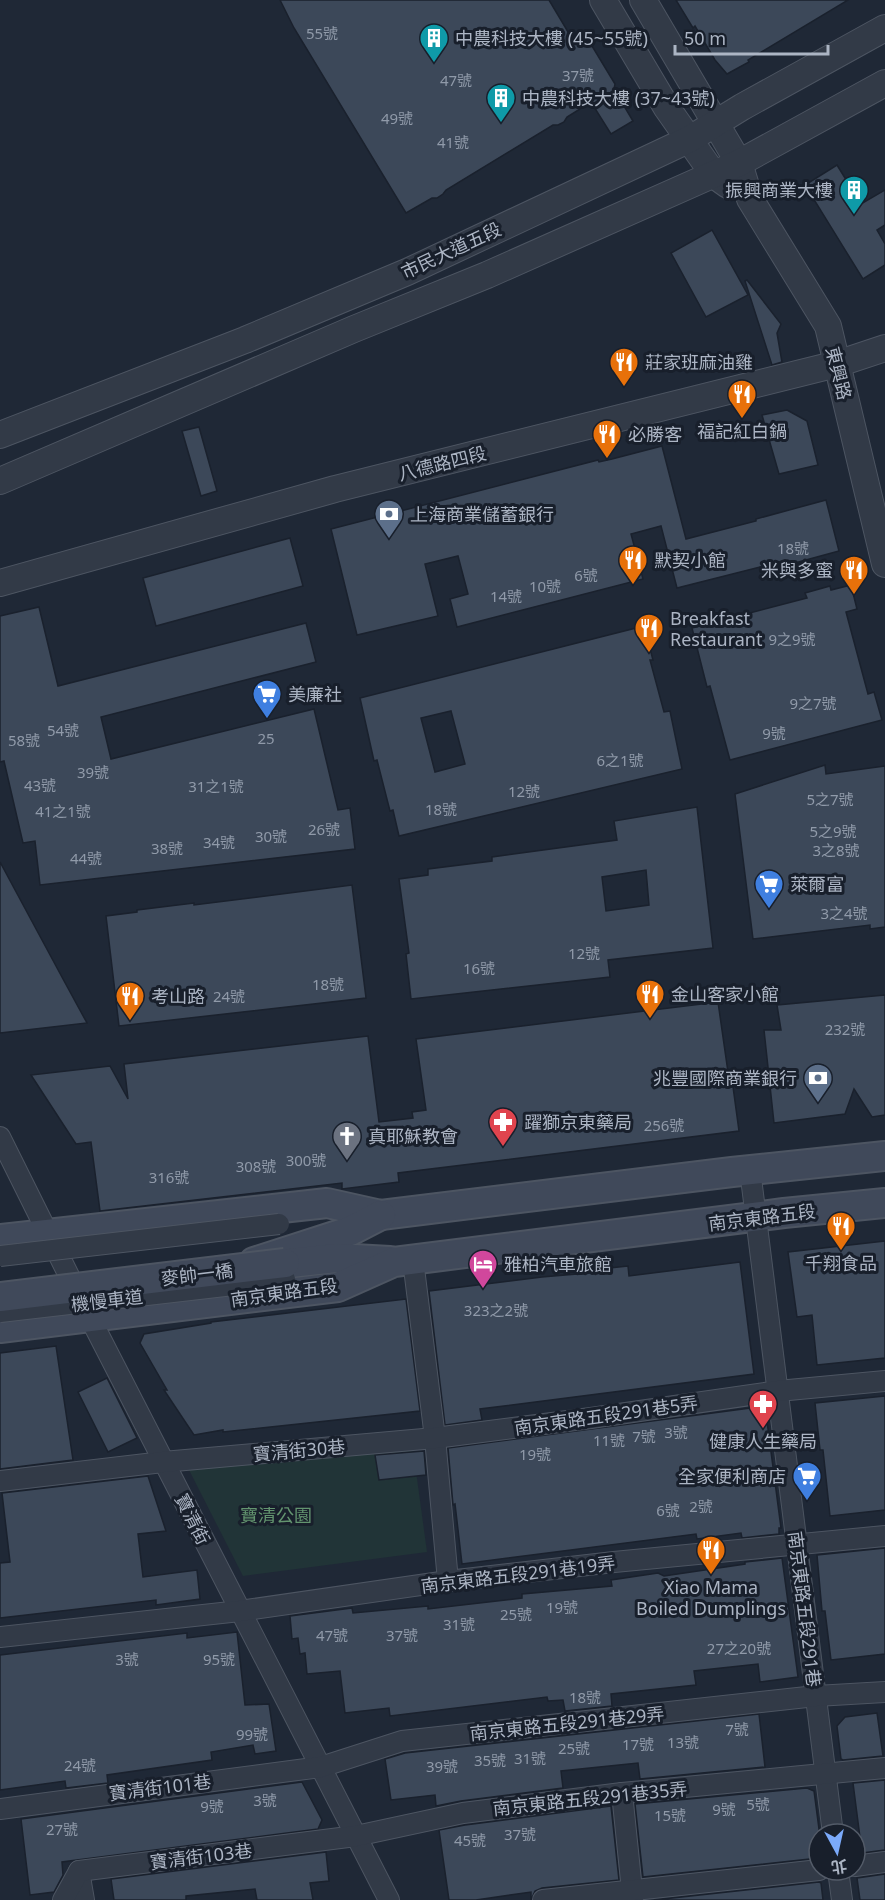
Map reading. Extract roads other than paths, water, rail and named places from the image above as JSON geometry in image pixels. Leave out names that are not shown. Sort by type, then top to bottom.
[{"type":"main road","points":[[0,1239],[327,1203],[381,1215],[885,1156]]},
{"type":"main road","name":"南京東路五段","points":[[0,1328],[338,1287],[404,1261],[885,1203]]},
{"type":"main road","name":"麥帥一橋","points":[[0,1291],[253,1262],[350,1231],[381,1215]]},
{"type":"main road","name":"麥帥一橋","points":[[0,1297],[285,1271],[336,1258],[404,1261]]},
{"type":"street","name":"東興路","points":[[603,0],[667,108],[714,175],[750,199]]},
{"type":"street","name":"東興路","points":[[643,0],[739,164],[750,199],[828,326],[885,564]]},
{"type":"street","name":"市民大道五段","points":[[0,435],[245,340],[407,272],[690,139],[885,28]]},
{"type":"street","name":"市民大道五段","points":[[0,482],[354,329],[487,275],[739,164],[885,82]]},
{"type":"street","name":"八德路四段","points":[[0,583],[335,489],[837,364],[885,348]]},
{"type":"street","name":"寶清街","points":[[0,1137],[90,1318],[389,1900]]},
{"type":"street","name":"南京東路五段291巷","points":[[750,1170],[832,1822]]},
{"type":"street","points":[[0,1256],[279,1224]]},
{"type":"street","points":[[404,1261],[435,1438],[448,1581]]},
{"type":"street","name":"機慢車道","points":[[0,1312],[285,1271]]},
{"type":"street","name":"南京東路五段291巷5弄","points":[[435,1438],[778,1392],[885,1381]]},
{"type":"street","name":"寶清街30巷","points":[[0,1481],[163,1461],[435,1438]]},
{"type":"street","name":"南京東路五段291巷19弄","points":[[0,1637],[240,1611],[448,1581],[614,1562],[885,1536]]},
{"type":"street","name":"南京東路五段291巷29弄","points":[[321,1767],[402,1740],[816,1696],[885,1692]]},
{"type":"street","name":"寶清街101巷","points":[[0,1809],[321,1767]]},
{"type":"street","name":"南京東路五段291巷35弄","points":[[356,1836],[463,1812],[622,1793],[885,1768]]},
{"type":"street","points":[[622,1793],[632,1894]]},
{"type":"street","name":"寶清街103巷","points":[[79,1870],[356,1836]]},
{"type":"street","points":[[867,1865],[885,1863]]},
{"type":"street","points":[[63,1900],[79,1870]]},
{"type":"street","points":[[79,1870],[84,1900]]},
{"type":"street","points":[[543,1900],[632,1894],[807,1872]]},
{"type":"street","points":[[840,1882],[842,1900]]},
{"type":"place","name":"中農科技大樓 (45~55號)","points":[[434,64]]},
{"type":"place","name":"中農科技大樓 (37~43號)","points":[[501,124]]},
{"type":"place","name":"振興商業大樓","points":[[854,216]]},
{"type":"place","name":"莊家班麻油雞","points":[[624,388]]},
{"type":"place","name":"福記紅白鍋","points":[[742,420]]},
{"type":"place","name":"必勝客","points":[[607,460]]},
{"type":"place","name":"上海商業儲蓄銀行","points":[[389,540]]},
{"type":"place","name":"默契小館","points":[[633,586]]},
{"type":"place","name":"米與多蜜","points":[[854,596]]},
{"type":"place","name":"Breakfast Restaurant","points":[[649,654]]},
{"type":"place","name":"美廉社","points":[[267,720]]},
{"type":"place","name":"萊爾富","points":[[769,910]]},
{"type":"place","name":"金山客家小館","points":[[650,1020]]},
{"type":"place","name":"考山路","points":[[130,1022]]},
{"type":"place","name":"兆豐國際商業銀行","points":[[818,1104]]},
{"type":"place","name":"躍獅京東藥局","points":[[503,1148]]},
{"type":"place","name":"真耶穌教會","points":[[347,1162]]},
{"type":"place","name":"千翔食品","points":[[841,1252]]},
{"type":"place","name":"雅柏汽車旅館","points":[[483,1290]]},
{"type":"place","name":"健康人生藥局","points":[[763,1430]]},
{"type":"place","name":"全家便利商店","points":[[807,1502]]},
{"type":"place","name":"Xiao Mama Boiled Dumplings","points":[[711,1576]]},
{"type":"park label","name":"寶清公園","points":[[276,1515]]}]
